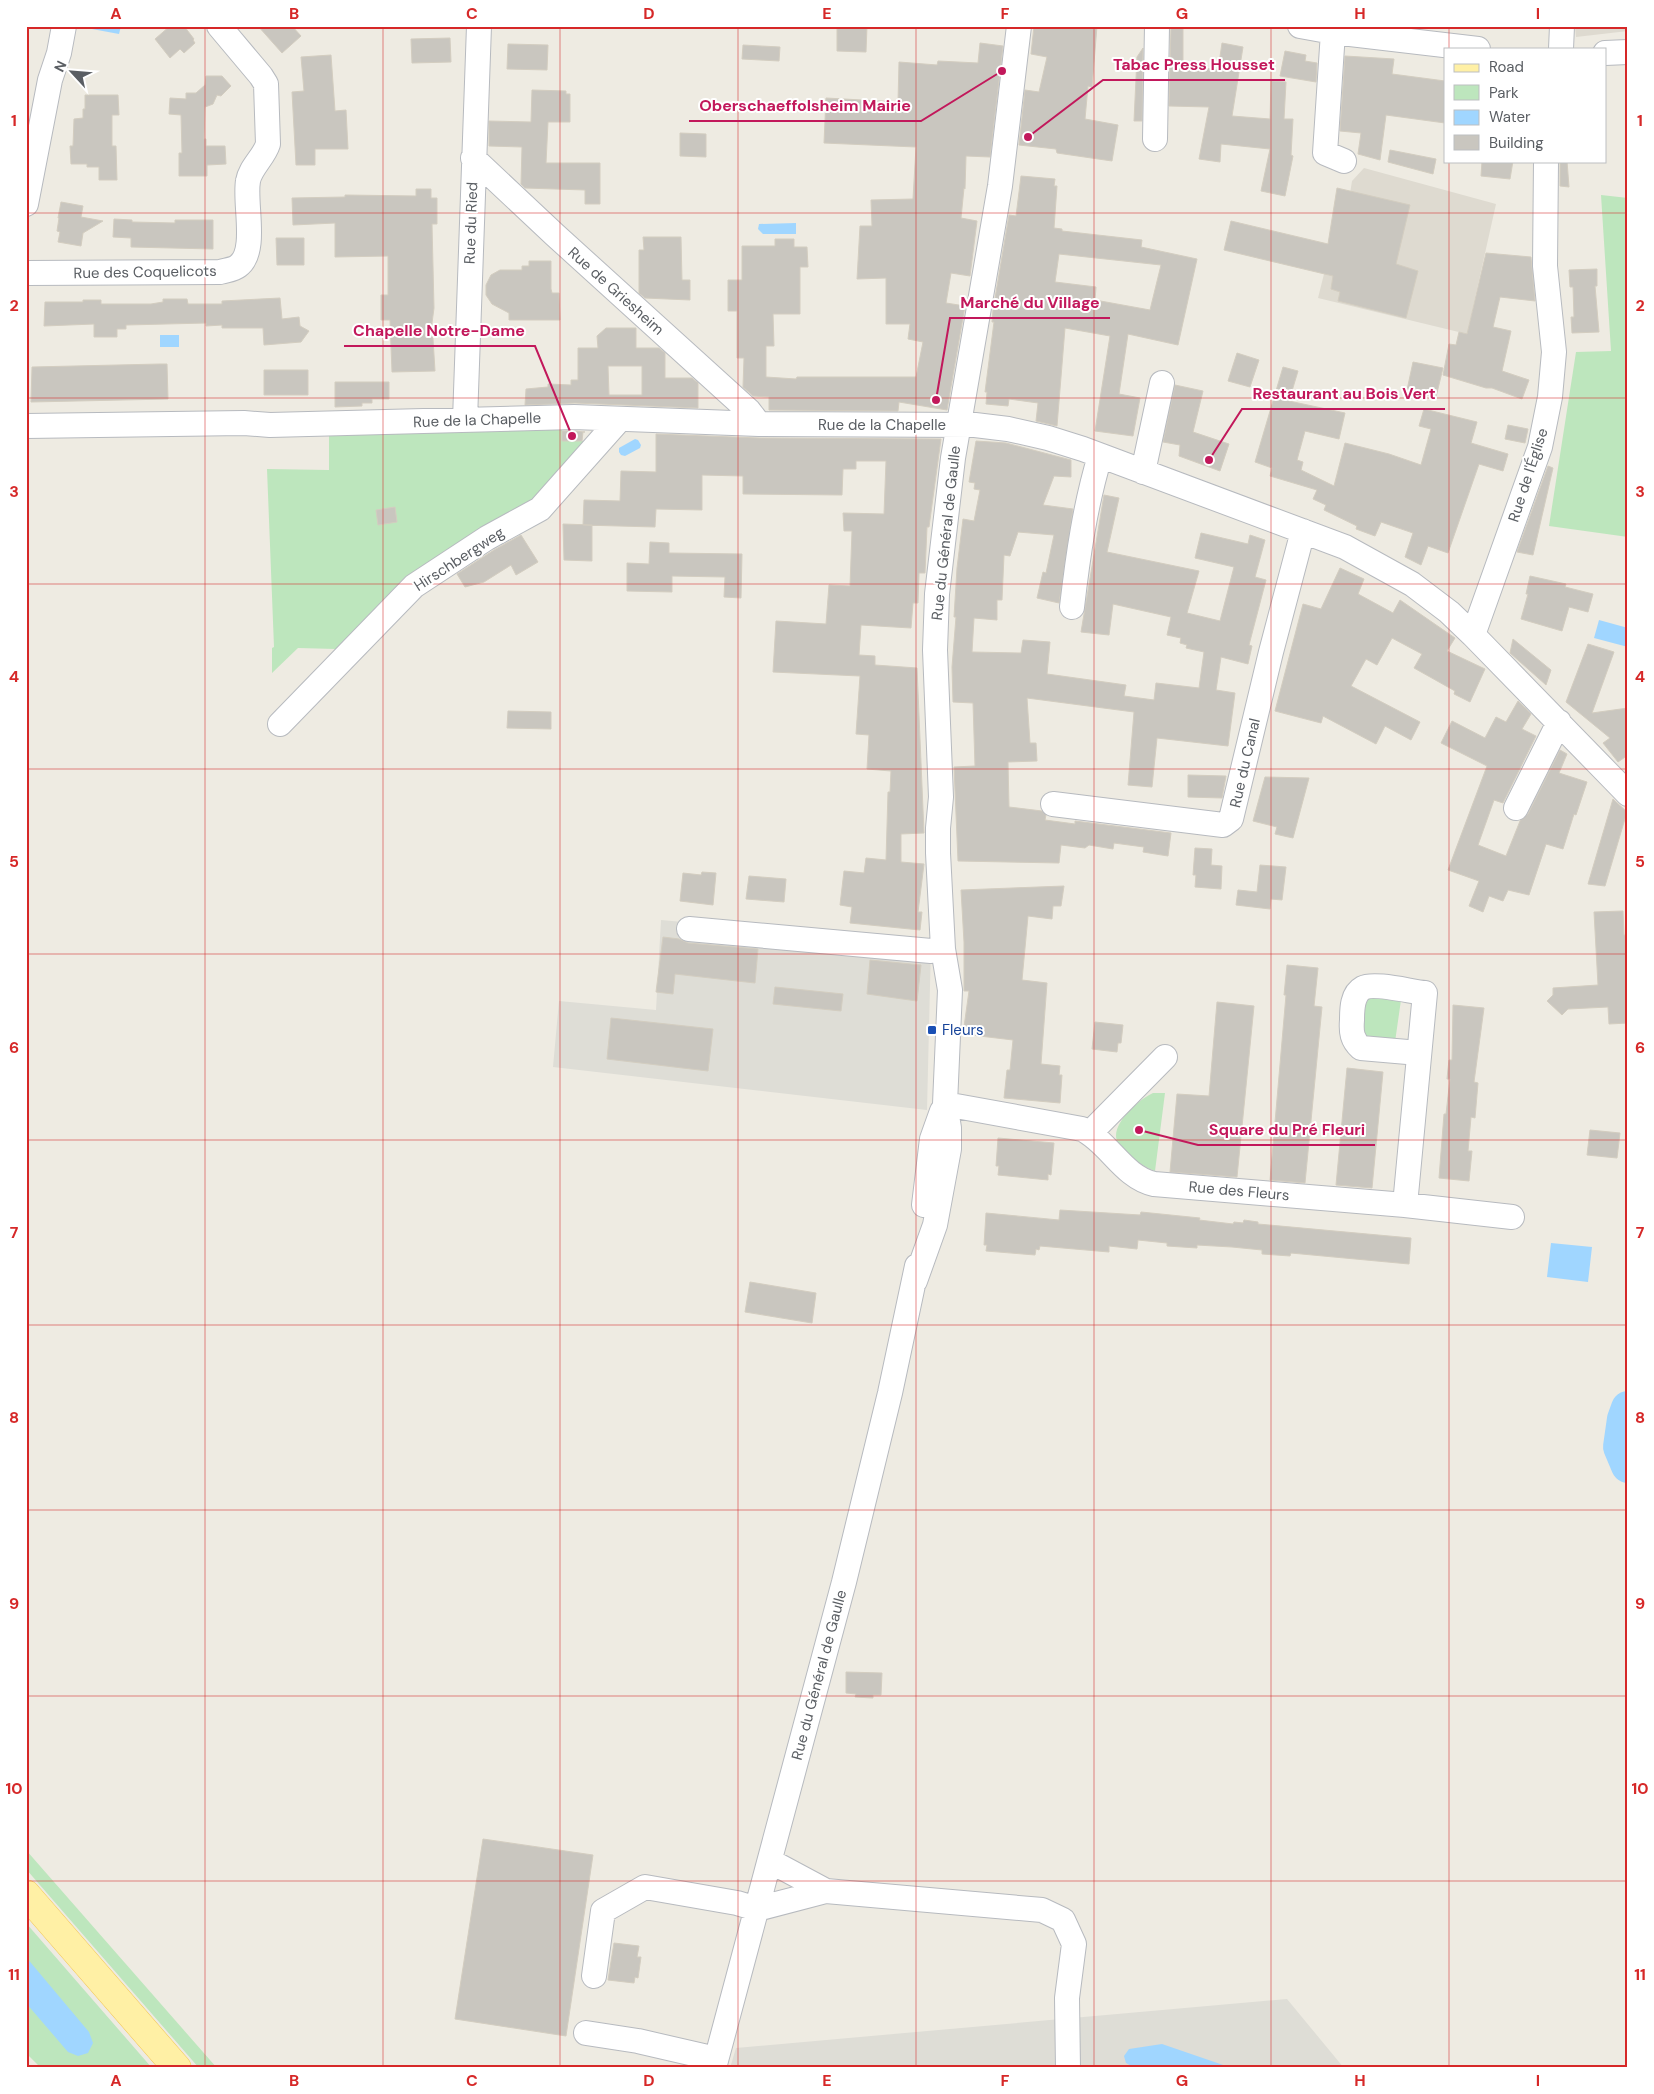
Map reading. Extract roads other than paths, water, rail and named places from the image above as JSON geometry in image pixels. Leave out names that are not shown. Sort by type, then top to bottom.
[{"type":"main road","points":[[26,1894],[177,2068]]},
{"type":"street","points":[[26,204],[50,80],[59,52],[64,26]]},
{"type":"street","name":"Rue des Coquelicots","points":[[26,273],[220,272],[233,269],[244,261],[249,244],[248,178],[266,152],[268,144],[267,94],[262,76],[219,26]]},
{"type":"street","name":"Rue du Ried","points":[[465,420],[479,26]]},
{"type":"street","name":"Rue du Général de Gaulle","points":[[715,2063],[846,1572],[915,1281],[932,1139],[945,1104],[950,990],[943,949],[938,837],[941,797],[935,626],[940,561],[958,425],[1000,186],[1019,26]]},
{"type":"street","points":[[1156,139],[1157,26]]},
{"type":"street","points":[[1300,26],[1333,32],[1469,48]]},
{"type":"street","points":[[1561,48],[1562,26]]},
{"type":"street","points":[[1333,32],[1325,153],[1344,161]]},
{"type":"street","points":[[1606,53],[1628,52]]},
{"type":"street","name":"Rue de Griesheim","points":[[473,158],[749,411],[759,424]]},
{"type":"street","name":"Rue de l'Église","points":[[1473,635],[1540,447],[1550,397],[1554,352],[1546,266],[1546,162]]},
{"type":"street","points":[[1143,472],[1162,383]]},
{"type":"street","name":"Rue de la Chapelle","points":[[26,426],[244,423],[270,425],[574,417],[759,424],[958,425]]},
{"type":"street","name":"Hirschbergweg","points":[[280,724],[414,586],[487,538],[540,509],[619,420]]},
{"type":"street","points":[[958,425],[1008,429],[1048,438],[1345,547],[1397,575],[1432,597],[1473,635],[1628,794]]},
{"type":"street","points":[[1072,607],[1080,537],[1087,502],[1100,456]]},
{"type":"street","name":"Rue du Canal","points":[[1053,804],[1223,825],[1231,819],[1271,652],[1303,531]]},
{"type":"street","points":[[1516,808],[1559,722]]},
{"type":"street","points":[[689,929],[930,951],[943,949]]},
{"type":"street","points":[[1405,1205],[1425,993],[1367,987],[1362,989],[1353,1003],[1352,1036],[1361,1048],[1419,1053]]},
{"type":"street","points":[[1090,1133],[1165,1057]]},
{"type":"street","name":"Rue des Fleurs","points":[[945,1104],[1075,1127],[1090,1133],[1131,1172],[1147,1182],[1405,1205],[1512,1217]]},
{"type":"street","points":[[770,1861],[826,1891]]},
{"type":"street","points":[[594,1976],[602,1910],[645,1887],[757,1908],[826,1891],[1042,1910],[1063,1920],[1074,1944],[1067,1998],[1068,2068]]},
{"type":"street","points":[[586,2033],[638,2041],[715,2063]]},
{"type":"water","points":[[92,26],[121,26],[119,34],[92,29]]},
{"type":"water","points":[[796,223],[796,234],[763,234],[758,229],[759,224]]},
{"type":"water","points":[[160,335],[179,335],[179,347],[160,347]]},
{"type":"water","points":[[635,439],[641,445],[640,448],[625,456],[621,455],[619,448]]},
{"type":"water","points":[[1599,620],[1628,628],[1628,647],[1594,638]]},
{"type":"water","points":[[1551,1243],[1592,1247],[1588,1282],[1547,1277]]},
{"type":"water","points":[[26,1957],[89,2032],[93,2043],[88,2053],[78,2056],[68,2052],[26,2003]]},
{"type":"water","points":[[1162,2044],[1229,2068],[1135,2068],[1126,2063],[1124,2056],[1129,2049]]},
{"type":"waterway","points":[[1628,1408],[1624,1419],[1620,1447],[1628,1466]]},
{"type":"place","name":"Oberschaeffolsheim Mairie","points":[[1002,71]]},
{"type":"place","name":"Tabac Press Housset","points":[[1028,137]]},
{"type":"place","name":"Marché du Village","points":[[936,400]]},
{"type":"place","name":"Chapelle Notre-Dame","points":[[572,436]]},
{"type":"place","name":"Restaurant au Bois Vert","points":[[1209,460]]},
{"type":"place","name":"Fleurs","points":[[932,1030]]},
{"type":"place","name":"Square du Pré Fleuri","points":[[1139,1130]]}]
